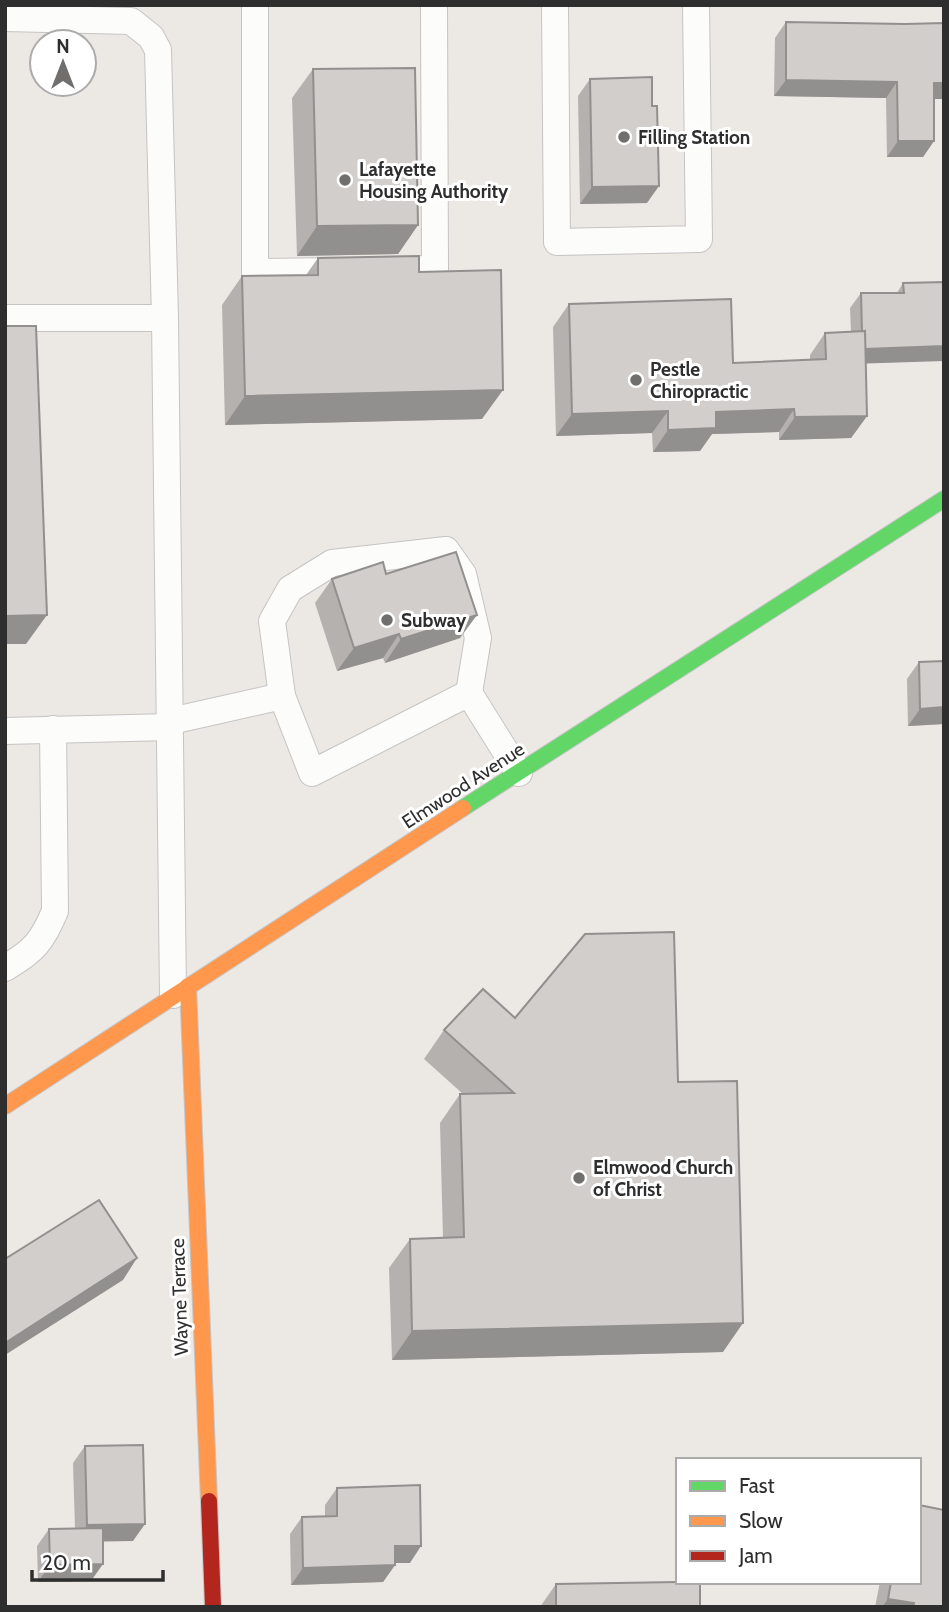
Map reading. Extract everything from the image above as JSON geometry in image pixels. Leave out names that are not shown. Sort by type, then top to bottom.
[{"type":"main road","name":"Elmwood Avenue","points":[[5,1107],[181,990],[944,499]]},
{"type":"main road","name":"Wayne Terrace","points":[[181,990],[213,1607]]},
{"type":"lane","points":[[255,5],[255,272],[435,270],[434,5]]},
{"type":"lane","points":[[555,5],[557,242],[699,239],[696,5]]},
{"type":"lane","points":[[5,18],[131,21],[150,37],[158,50],[171,724],[181,990]]},
{"type":"lane","points":[[5,318],[165,318]]},
{"type":"lane","points":[[470,694],[312,773],[282,696],[272,621],[290,589],[332,563],[446,550],[463,574],[478,638],[470,694],[519,774]]},
{"type":"lane","points":[[5,731],[171,724],[282,696]]},
{"type":"lane","points":[[5,968],[24,957],[43,938],[55,911],[53,729]]},
{"type":"building","points":[[786,22],[944,23],[944,83],[934,83],[934,141],[898,141],[897,82],[786,80]]},
{"type":"building","name":"Lafayette Housing Authority","points":[[415,68],[418,225],[317,226],[313,69]]},
{"type":"building","name":"Filling Station","points":[[652,77],[652,106],[657,106],[659,186],[592,187],[590,79]]},
{"type":"building","points":[[419,256],[419,272],[501,270],[503,390],[245,396],[242,276],[318,275],[318,258]]},
{"type":"building","points":[[944,282],[944,346],[865,349],[861,293],[904,293],[903,283]]},
{"type":"building","points":[[731,299],[733,363],[826,359],[825,333],[865,331],[867,416],[795,417],[794,409],[716,412],[716,428],[668,430],[668,411],[572,414],[569,304]]},
{"type":"building","points":[[5,326],[36,326],[47,615],[5,616]]},
{"type":"building","points":[[456,552],[477,615],[401,639],[399,634],[354,648],[332,579],[383,562],[386,574]]},
{"type":"building","points":[[944,661],[944,707],[920,709],[919,662]]},
{"type":"building","name":"Elmwood Church of Christ","points":[[674,932],[678,1082],[737,1081],[743,1323],[412,1331],[410,1239],[464,1237],[460,1094],[514,1093],[444,1030],[483,989],[515,1018],[585,934]]},
{"type":"building","points":[[99,1200],[137,1258],[5,1343],[5,1259]]},
{"type":"building","points":[[143,1445],[145,1524],[87,1525],[85,1446]]},
{"type":"building","points":[[420,1485],[421,1546],[395,1546],[395,1565],[303,1568],[302,1517],[337,1516],[337,1488]]},
{"type":"building","points":[[921,1505],[944,1510],[944,1607],[913,1607],[914,1603],[888,1599],[891,1584],[921,1584]]},
{"type":"building","points":[[103,1528],[103,1564],[50,1565],[49,1529]]},
{"type":"building","points":[[556,1584],[700,1584],[700,1607],[556,1607]]},
{"type":"traffic: fast","points":[[463,808],[944,499]]},
{"type":"traffic: slow","points":[[5,1106],[463,808]]},
{"type":"traffic: slow","points":[[188,986],[209,1501]]},
{"type":"traffic: jam","points":[[209,1501],[213,1607]]},
{"type":"place","name":"Filling Station","points":[[624,137]]},
{"type":"place","name":"Lafayette Housing Authority","points":[[345,180]]},
{"type":"place","name":"Pestle Chiropractic","points":[[636,380]]},
{"type":"place","name":"Subway","points":[[387,620]]},
{"type":"place","name":"Elmwood Church of Christ","points":[[579,1178]]}]
